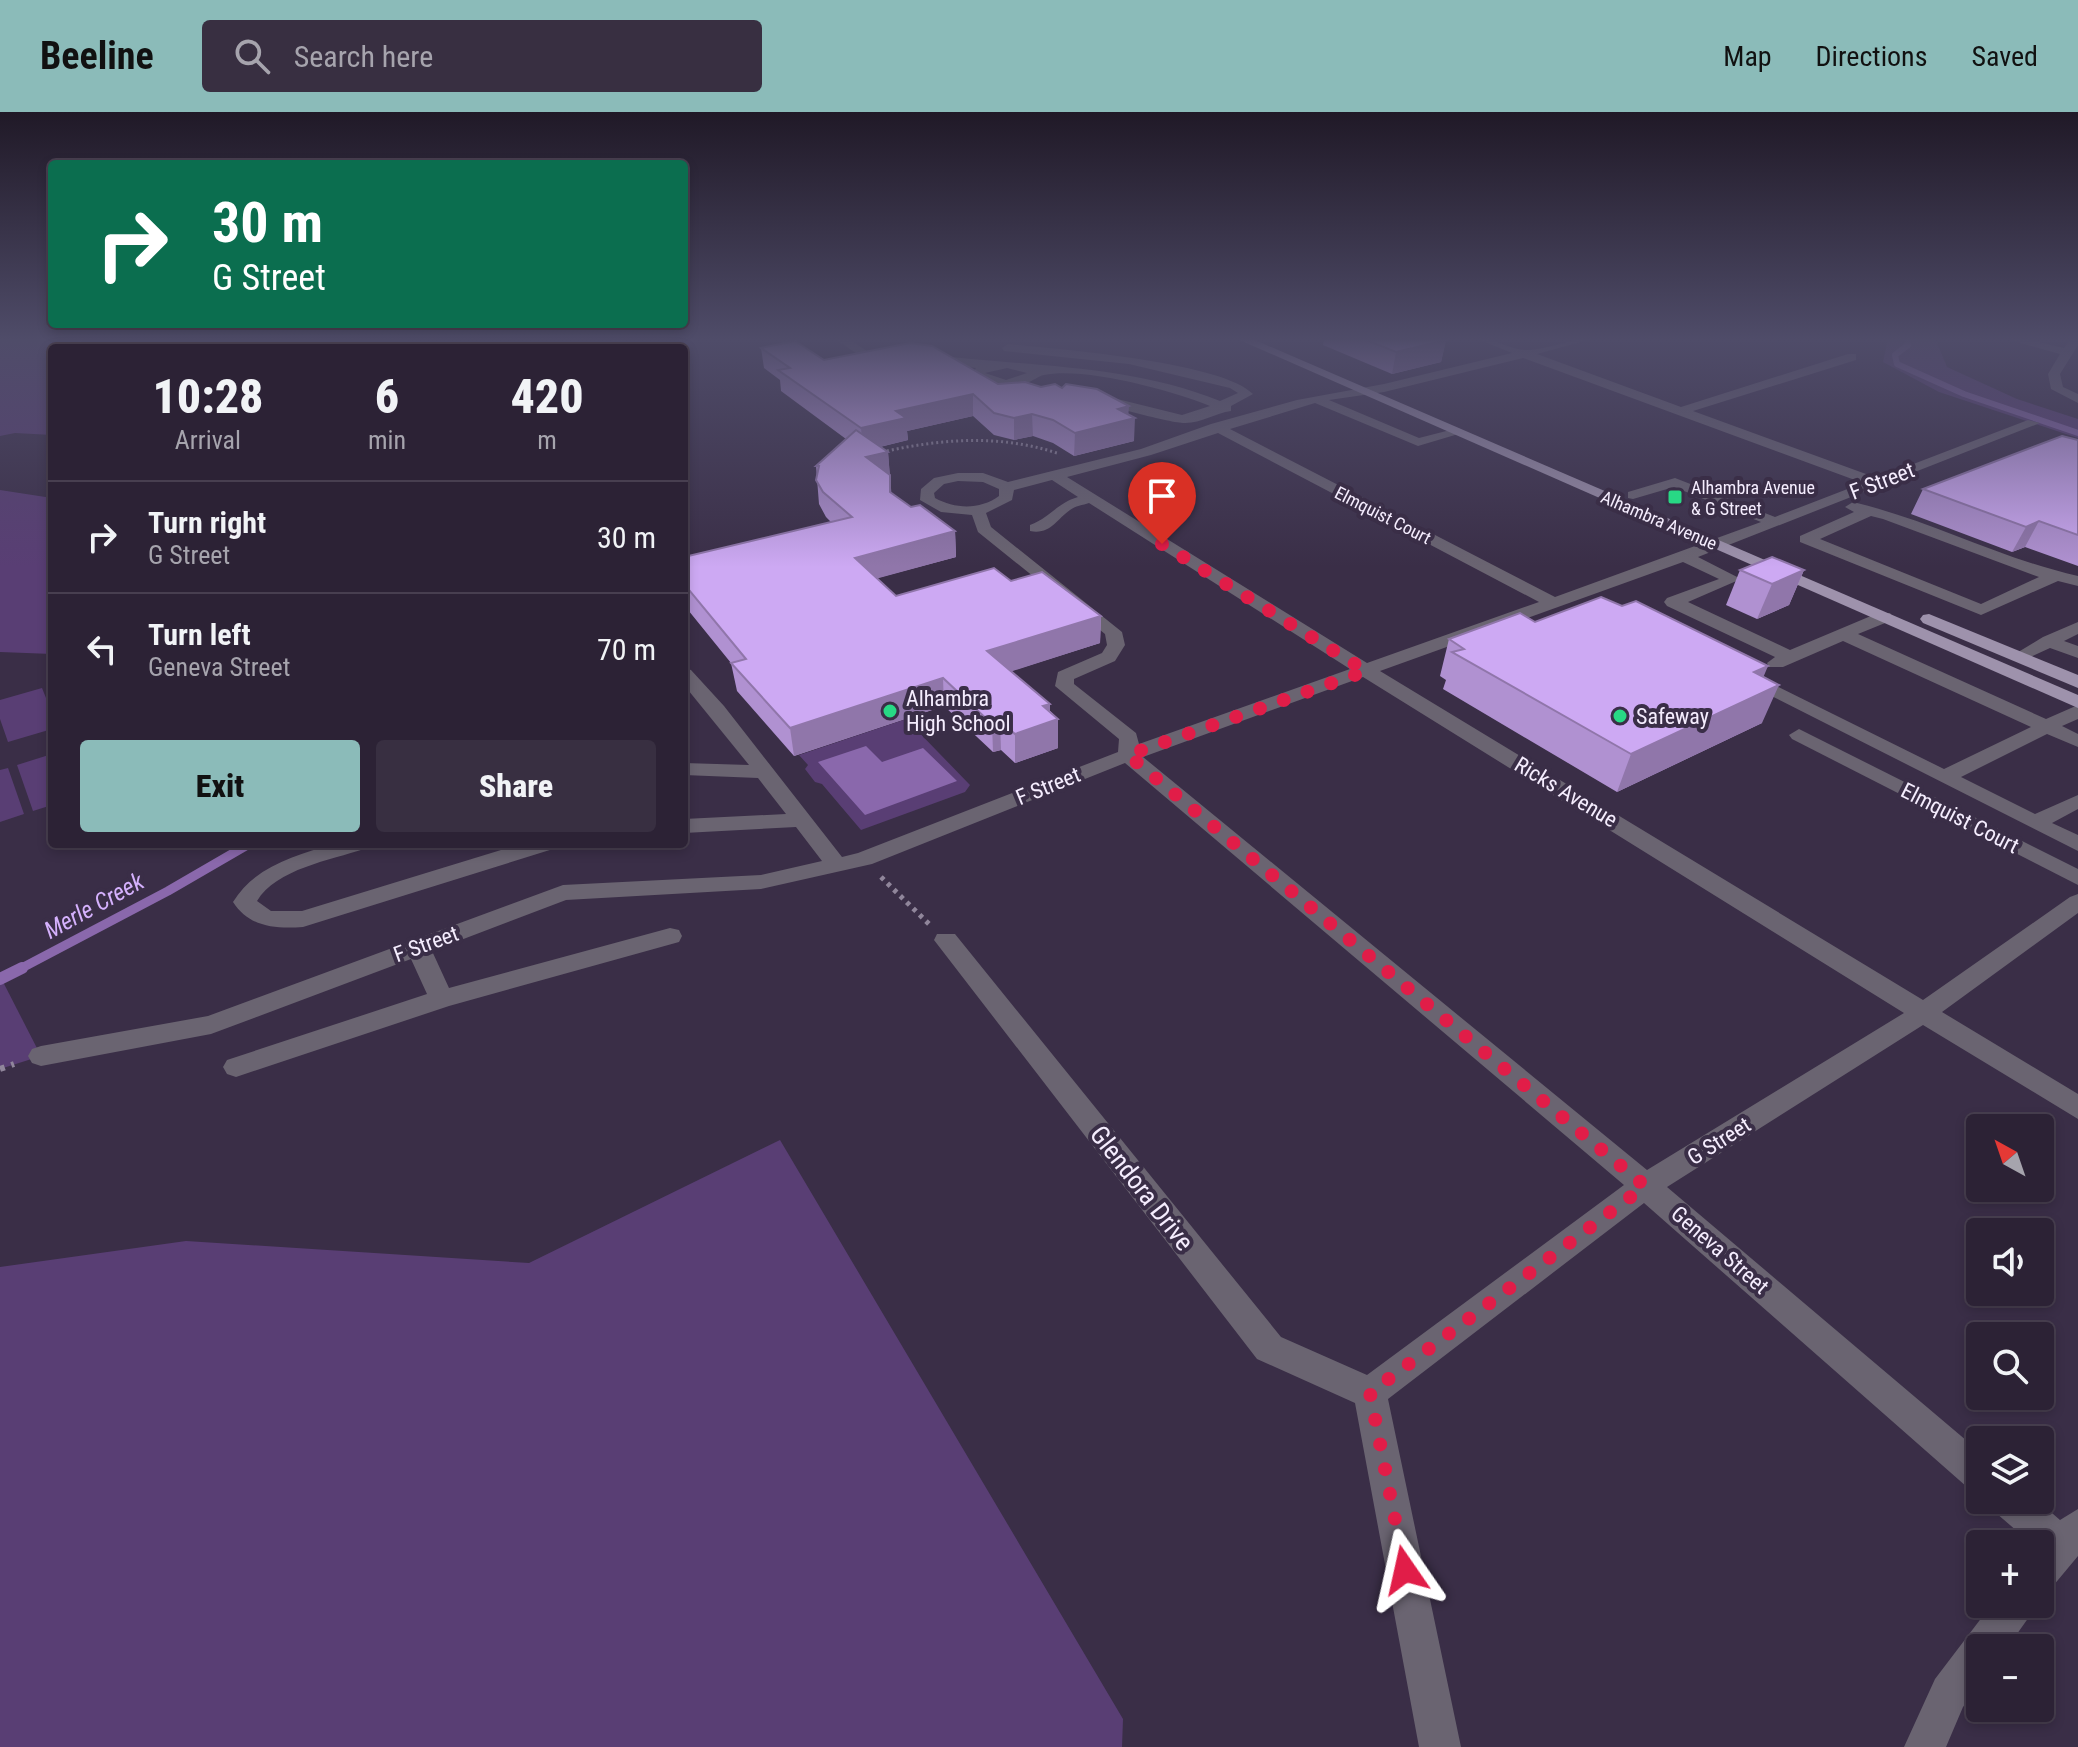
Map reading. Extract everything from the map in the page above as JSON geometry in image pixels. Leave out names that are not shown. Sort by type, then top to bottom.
[{"type":"main road","name":"Alhambra Avenue","points":[[1420,414],[2078,702]]},
{"type":"main road","name":"Alhambra Avenue","points":[[1430,414],[1734,536],[2078,682]]},
{"type":"street","points":[[1162,414],[1182,419],[1196,414]]},
{"type":"street","points":[[1237,414],[1248,420]]},
{"type":"street","points":[[1006,487],[1008,492],[1004,500],[978,510],[943,508],[928,500],[926,492],[939,481],[958,477],[981,477],[1006,487],[1165,446],[1216,427],[1248,420],[1266,421],[1288,414]]},
{"type":"street","points":[[1351,414],[1418,442],[1458,432]]},
{"type":"street","points":[[1689,414],[1877,483]]},
{"type":"street","name":"F Street","points":[[41,1056],[211,1025],[563,893],[761,882],[864,859],[1128,755],[1366,671],[1550,601],[1715,545],[2033,423]]},
{"type":"street","name":"Elmquist Court","points":[[1216,427],[1550,601]]},
{"type":"street","name":"Ricks Avenue","points":[[1054,475],[1366,671],[2078,1108]]},
{"type":"street","points":[[1633,495],[1675,482],[1775,522]]},
{"type":"street","points":[[1036,528],[1049,523],[1066,505],[1091,498]]},
{"type":"street","points":[[1833,500],[1867,512],[1888,515],[2056,576],[2078,581]]},
{"type":"street","name":"Geneva Street","points":[[978,510],[984,529],[1113,632],[1116,645],[1109,657],[1065,676],[1064,686],[1129,737],[1128,755],[1645,1186],[1966,1463]]},
{"type":"street","points":[[1867,512],[1806,539],[1981,610],[2056,576]]},
{"type":"street","points":[[1683,556],[1733,579],[1667,604],[1790,657]]},
{"type":"street","points":[[1576,593],[1601,605]]},
{"type":"street","points":[[1884,617],[1790,657],[1737,673],[2078,844]]},
{"type":"street","points":[[2019,657],[2078,627]]},
{"type":"street","points":[[1843,634],[2078,741]]},
{"type":"street","points":[[2049,641],[2078,653]]},
{"type":"street","points":[[688,678],[717,710],[837,866]]},
{"type":"street","points":[[1945,777],[2078,711]]},
{"type":"street","name":"Elmquist Court","points":[[1799,735],[2078,878]]},
{"type":"street","points":[[688,769],[765,772]]},
{"type":"street","points":[[2035,823],[2078,801]]},
{"type":"street","points":[[688,826],[801,820]]},
{"type":"street","points":[[344,848],[285,868],[248,893],[245,902],[251,911],[278,922],[303,919],[532,848]]},
{"type":"street","name":"G Street","points":[[1370,1393],[1645,1186],[1922,1014],[2078,902]]},
{"type":"street","points":[[236,1067],[442,999],[670,936]]},
{"type":"street","name":"Glendora Drive","points":[[946,940],[1269,1348],[1370,1393]]},
{"type":"street","points":[[418,947],[442,999]]},
{"type":"street","points":[[1370,1393],[1440,1747]]},
{"type":"street","points":[[2024,1514],[2060,1548]]},
{"type":"street","points":[[1925,1747],[1949,1693],[1966,1671]]},
{"type":"path","points":[[871,455],[950,440],[998,441],[1042,447],[1075,460],[1084,468]]},
{"type":"path","points":[[864,859],[946,940]]},
{"type":"shaded area","points":[[0,414],[48,414],[48,435],[15,433],[0,436]]},
{"type":"shaded area","points":[[2006,414],[2064,414],[2078,419],[2078,438]]},
{"type":"shaded area","points":[[0,490],[48,497],[48,654],[0,652]]},
{"type":"shaded area","points":[[42,688],[48,703],[48,730],[8,742],[0,719],[0,700]]},
{"type":"shaded area","points":[[906,719],[970,785],[965,792],[861,830],[822,784],[815,782],[805,769],[808,765],[799,755]]},
{"type":"shaded area","points":[[866,746],[882,762],[923,748],[957,781],[865,815],[818,762]]},
{"type":"shaded area","points":[[48,755],[48,806],[33,811],[17,765]]},
{"type":"shaded area","points":[[8,768],[24,814],[0,822],[0,770]]},
{"type":"shaded area","points":[[0,976],[41,1056],[0,1069]]},
{"type":"shaded area","points":[[780,1140],[1123,1719],[1122,1747],[0,1747],[0,1267],[186,1241],[529,1263]]},
{"type":"building","points":[[841,414],[901,414],[906,418],[861,428]]},
{"type":"building","points":[[999,414],[1031,414],[1014,418]]},
{"type":"building","points":[[1033,414],[1128,414],[1135,418],[1075,433],[1053,420]]},
{"type":"building","points":[[856,430],[888,452],[866,457],[890,475],[890,492],[911,507],[920,505],[955,531],[855,558],[896,596],[994,568],[1011,581],[1042,572],[1101,616],[987,651],[1050,704],[1043,706],[1058,719],[1015,734],[1000,721],[992,724],[943,678],[790,728],[731,663],[746,659],[688,589],[688,556],[852,517],[823,492],[816,480],[819,466],[816,466]]},
{"type":"building","points":[[2062,436],[2078,440],[2078,535],[2039,521],[2026,527],[1923,489]]},
{"type":"building","points":[[1772,557],[1804,570],[1772,584],[1740,570]]},
{"type":"building","points":[[1601,597],[1622,606],[1636,601],[1768,666],[1754,672],[1779,685],[1631,754],[1452,652],[1464,649],[1449,639],[1520,613],[1535,622]]},
{"type":"waterway","points":[[2023,414],[2078,433]]},
{"type":"waterway","name":"Merle Creek","points":[[18,970],[242,848]]},
{"type":"waterway","name":"Merle Creek","points":[[18,970],[22,968]]},
{"type":"waterway","name":"Merle Creek","points":[[0,979],[18,970]]},
{"type":"place","name":"Alhambra Avenue & G Street","points":[[1675,497]]},
{"type":"place","name":"Alhambra High School","points":[[890,711]]},
{"type":"place","name":"Safeway","points":[[1620,716]]},
{"type":"route","points":[[1162,544],[1366,671],[1128,755],[1645,1186],[1370,1393],[1405,1570]]}]
